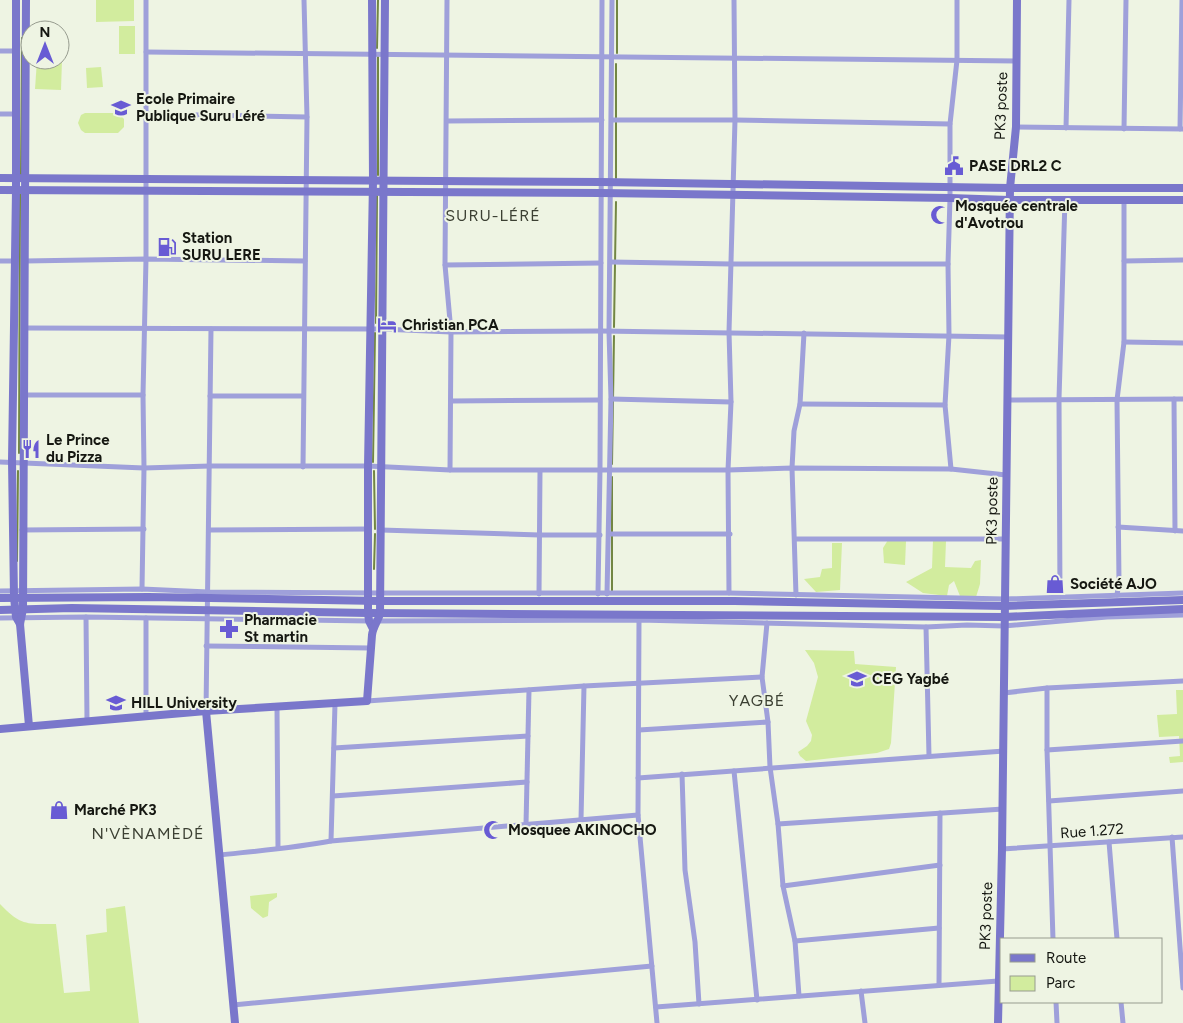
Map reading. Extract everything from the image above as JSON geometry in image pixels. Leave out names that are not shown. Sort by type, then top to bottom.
[{"type":"street","points":[[16,0],[16,190],[12,462],[13,593],[19,615],[29,726]]},
{"type":"street","points":[[19,615],[22,593],[26,0]]},
{"type":"street","points":[[142,589],[147,190],[146,0]]},
{"type":"street","points":[[303,467],[307,116],[304,0]]},
{"type":"street","points":[[367,701],[370,648],[368,466],[373,181],[372,0]]},
{"type":"street","points":[[379,617],[385,0]]},
{"type":"street","points":[[447,0],[445,265],[451,332],[450,470]]},
{"type":"street","points":[[598,594],[600,535],[599,400],[602,0]]},
{"type":"street","points":[[607,594],[611,399],[609,332],[612,0]]},
{"type":"street","points":[[729,594],[728,470],[731,402],[729,332],[734,196],[734,0]]},
{"type":"street","points":[[951,470],[945,405],[949,336],[950,124],[957,60],[957,0]]},
{"type":"street","name":"PK3 poste","points":[[1000,938],[1004,751],[1009,200],[1016,127],[1017,0]]},
{"type":"street","points":[[1066,128],[1069,0]]},
{"type":"street","points":[[1124,129],[1126,0]]},
{"type":"street","points":[[1016,127],[1182,129],[1182,0]]},
{"type":"street","points":[[0,51],[17,51]]},
{"type":"street","points":[[146,52],[1016,61]]},
{"type":"street","points":[[0,114],[16,114]]},
{"type":"street","points":[[146,114],[307,116]]},
{"type":"street","points":[[447,121],[602,120]]},
{"type":"street","points":[[612,120],[950,124]]},
{"type":"street","points":[[0,178],[1183,188]]},
{"type":"street","points":[[0,190],[447,194],[601,193],[1009,200],[1183,200]]},
{"type":"street","points":[[1060,597],[1059,399],[1065,199]]},
{"type":"street","points":[[1117,595],[1119,582],[1117,400],[1124,342],[1124,200]]},
{"type":"street","points":[[25,261],[146,259],[305,261]]},
{"type":"street","points":[[1124,261],[1183,260]]},
{"type":"street","points":[[0,261],[14,261]]},
{"type":"street","points":[[611,262],[948,264]]},
{"type":"street","points":[[445,265],[601,263]]},
{"type":"street","points":[[25,328],[381,329],[451,332],[729,332],[1008,337]]},
{"type":"street","points":[[211,329],[206,711],[235,1023]]},
{"type":"street","points":[[796,595],[792,468],[794,431],[800,404],[804,334]]},
{"type":"street","points":[[1124,342],[1183,343]]},
{"type":"street","points":[[24,395],[143,394]]},
{"type":"street","points":[[210,396],[304,396]]},
{"type":"street","points":[[611,399],[731,402]]},
{"type":"street","points":[[1174,399],[1175,531]]},
{"type":"street","points":[[1007,400],[1183,399]]},
{"type":"street","points":[[450,401],[599,400]]},
{"type":"street","points":[[800,404],[945,405]]},
{"type":"street","points":[[0,462],[144,468],[368,466],[450,470],[540,471],[792,468],[951,470],[1006,475]]},
{"type":"street","points":[[539,594],[540,471]]},
{"type":"street","points":[[1118,527],[1183,531]]},
{"type":"street","points":[[22,530],[144,529]]},
{"type":"street","points":[[209,530],[368,529]]},
{"type":"street","points":[[381,530],[600,535]]},
{"type":"street","points":[[609,534],[730,534]]},
{"type":"street","points":[[795,539],[1006,539]]},
{"type":"street","points":[[22,593],[142,589],[208,595]]},
{"type":"street","points":[[0,591],[13,593],[734,601],[1004,603],[1183,600]]},
{"type":"street","points":[[0,598],[13,593]]},
{"type":"street","points":[[380,597],[539,594],[729,594],[1004,603],[1060,597],[1183,593]]},
{"type":"street","points":[[0,618],[72,608],[370,621],[379,617],[1004,622],[1183,615]]},
{"type":"street","points":[[370,621],[379,617],[639,620],[926,627],[1183,609]]},
{"type":"street","points":[[0,610],[19,615],[86,617],[146,618],[207,615]]},
{"type":"street","points":[[86,617],[86,721]]},
{"type":"street","points":[[146,618],[146,716]]},
{"type":"street","points":[[639,620],[638,815],[657,1023]]},
{"type":"street","points":[[767,623],[762,677],[783,886],[795,941],[799,996]]},
{"type":"street","points":[[926,627],[929,756]]},
{"type":"street","points":[[206,646],[370,648]]},
{"type":"street","points":[[0,729],[278,706],[335,704],[639,682],[762,677]]},
{"type":"street","points":[[1004,693],[1047,688],[1183,681]]},
{"type":"street","points":[[580,820],[584,686]]},
{"type":"street","points":[[1047,688],[1047,750],[1054,938]]},
{"type":"street","points":[[526,825],[529,690]]},
{"type":"street","points":[[331,841],[335,704]]},
{"type":"street","points":[[278,706],[278,848]]},
{"type":"street","points":[[639,730],[768,722]]},
{"type":"street","points":[[334,748],[528,736]]},
{"type":"street","points":[[1047,750],[1183,741]]},
{"type":"street","points":[[638,778],[1004,751]]},
{"type":"street","points":[[734,770],[757,1000]]},
{"type":"street","points":[[682,774],[685,870],[699,1004]]},
{"type":"street","points":[[333,796],[527,782]]},
{"type":"street","points":[[1049,801],[1183,791]]},
{"type":"street","points":[[778,824],[940,814],[1003,808]]},
{"type":"street","points":[[939,985],[940,814]]},
{"type":"street","points":[[219,855],[294,848],[331,841],[638,815]]},
{"type":"street","name":"Rue 1.272","points":[[1002,849],[1183,837]]},
{"type":"street","points":[[1172,838],[1183,988]]},
{"type":"street","points":[[1109,842],[1116,938]]},
{"type":"street","points":[[783,886],[940,865]]},
{"type":"street","points":[[795,941],[939,928]]},
{"type":"street","name":"PK3 poste","points":[[998,1023],[1000,946]]},
{"type":"street","points":[[233,1005],[652,966]]},
{"type":"street","points":[[656,1007],[998,981]]},
{"type":"street","points":[[861,991],[865,1023]]},
{"type":"street","points":[[1056,1003],[1057,1023]]},
{"type":"street","points":[[1121,1003],[1123,1023]]},
{"type":"green space","points":[[96,0],[134,0],[134,21],[96,22]]},
{"type":"green space","points":[[119,26],[135,26],[135,54],[119,54]]},
{"type":"green space","points":[[101,67],[103,87],[87,88],[86,68]]},
{"type":"green space","points":[[36,70],[62,70],[61,90],[35,89]]},
{"type":"green space","points":[[85,113],[118,113],[124,119],[124,127],[118,133],[85,133],[81,130],[78,123],[81,115]]},
{"type":"green space","points":[[888,540],[906,541],[905,565],[884,563],[883,548]]},
{"type":"green space","points":[[933,540],[946,541],[945,567],[971,568],[975,561],[981,560],[980,584],[976,597],[960,596],[954,581],[949,585],[947,596],[923,593],[906,582],[932,568]]},
{"type":"green space","points":[[832,543],[842,543],[840,590],[816,592],[804,579],[820,577],[822,569],[832,568]]},
{"type":"green space","points":[[805,650],[854,651],[855,664],[896,667],[889,749],[877,753],[806,761],[800,756],[798,752],[811,741],[812,735],[806,721],[818,677],[814,663]]},
{"type":"green space","points":[[1176,690],[1183,690],[1183,762],[1170,763],[1169,757],[1180,756],[1179,736],[1159,737],[1157,715],[1177,714]]},
{"type":"green space","points":[[277,893],[277,897],[269,902],[268,916],[263,918],[251,908],[250,896]]},
{"type":"green space","points":[[0,904],[19,920],[38,924],[56,924],[64,993],[90,991],[86,935],[107,932],[106,909],[125,906],[139,1023],[0,1023]]},
{"type":"waterway","points":[[377,48],[378,0]]},
{"type":"waterway","points":[[617,0],[617,53]]},
{"type":"waterway","points":[[378,57],[378,175]]},
{"type":"waterway","points":[[616,64],[616,178]]},
{"type":"waterway","points":[[21,176],[22,70]]},
{"type":"waterway","points":[[19,453],[20,193]]},
{"type":"waterway","points":[[376,323],[377,196]]},
{"type":"waterway","points":[[614,327],[616,202]]},
{"type":"waterway","points":[[373,462],[375,333]]},
{"type":"waterway","points":[[612,464],[614,336]]},
{"type":"waterway","points":[[17,561],[18,471]]},
{"type":"waterway","points":[[374,471],[375,529]]},
{"type":"waterway","points":[[612,477],[612,592]]},
{"type":"waterway","points":[[374,569],[375,534]]},
{"type":"place","name":"Ecole Primaire Publique Suru Léré","points":[[121,108]]},
{"type":"place","name":"PASE DRL2 C","points":[[954,166]]},
{"type":"place","name":"Mosquée centrale d'Avotrou","points":[[940,215]]},
{"type":"place","name":"Station SURU LERE","points":[[167,247]]},
{"type":"place","name":"Christian PCA","points":[[387,325]]},
{"type":"place","name":"Le Prince du Pizza","points":[[31,449]]},
{"type":"place","name":"Société AJO","points":[[1055,584]]},
{"type":"place","name":"Pharmacie St martin","points":[[229,629]]},
{"type":"place","name":"CEG Yagbé","points":[[857,679]]},
{"type":"place","name":"HILL University","points":[[116,703]]},
{"type":"place","name":"Marché PK3","points":[[59,810]]},
{"type":"place","name":"Mosquee AKINOCHO","points":[[493,830]]},
{"type":"district","name":"SURU-LÉRÉ","points":[[493,215]]},
{"type":"district","name":"YAGBÉ","points":[[757,700]]},
{"type":"district","name":"N'VÈNAMÈDÉ","points":[[148,833]]}]
